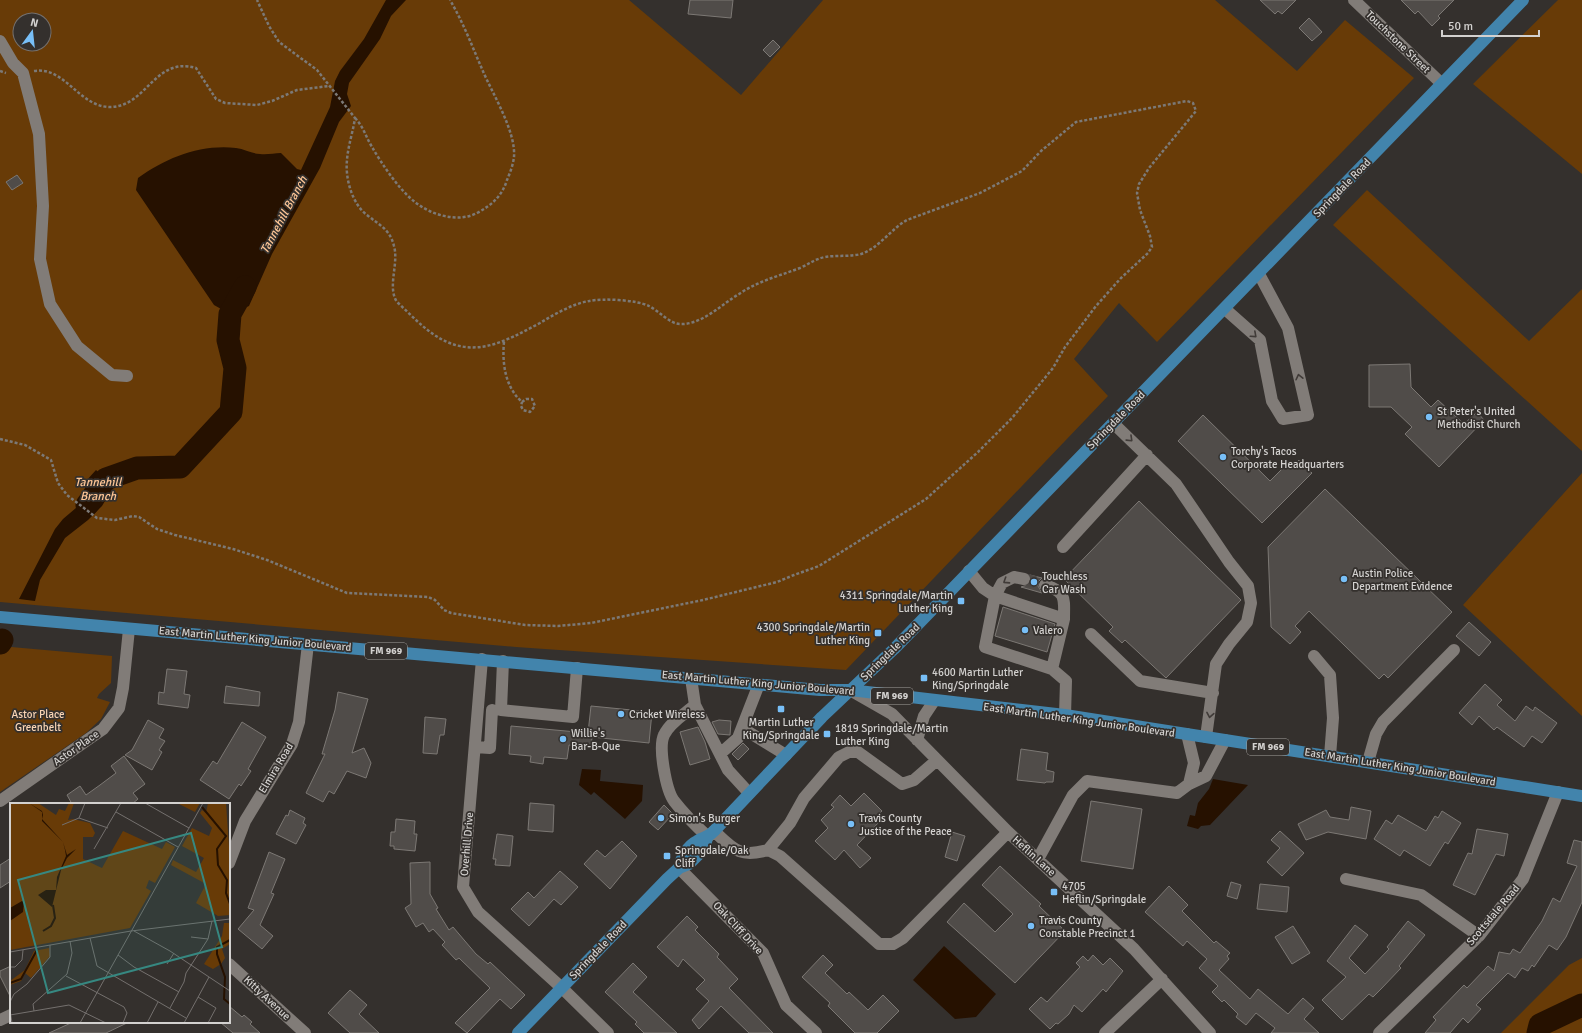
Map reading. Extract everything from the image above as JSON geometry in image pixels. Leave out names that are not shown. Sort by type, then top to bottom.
[{"type":"main road","name":"Springdale Road","points":[[518,1033],[679,868],[689,864],[704,849],[710,836],[822,717],[894,649],[1523,0]]},
{"type":"main road","name":"East Martin Luther King Junior Boulevard","points":[[0,617],[820,690],[850,690],[934,701],[1065,715],[1582,796]]},
{"type":"street","name":"Touchstone Street","points":[[1354,0],[1442,83]]},
{"type":"street","points":[[0,42],[13,63],[23,73],[39,134],[43,206],[40,259],[50,304],[77,346],[112,375],[127,376]]},
{"type":"street","points":[[1225,309],[1260,340],[1272,401],[1283,419],[1308,415],[1288,328],[1259,274]]},
{"type":"street","points":[[1113,423],[1176,484],[1229,562],[1248,586],[1251,603],[1247,622],[1229,644],[1216,664],[1206,737]]},
{"type":"street","points":[[1063,547],[1147,455]]},
{"type":"street","points":[[969,571],[983,588],[995,596],[1064,619]]},
{"type":"street","points":[[1024,579],[1014,577],[1002,583],[995,596],[985,647],[1052,669],[1066,681],[1065,715]]},
{"type":"street","points":[[1044,586],[1057,589],[1064,598],[1064,619],[1052,669]]},
{"type":"street","name":"Astor Place","points":[[0,801],[103,729],[119,708],[123,688],[129,629]]},
{"type":"street","points":[[1091,634],[1140,681],[1213,692]]},
{"type":"street","name":"Elmira Road","points":[[230,860],[245,821],[292,744],[299,722],[308,644]]},
{"type":"street","points":[[1368,762],[1376,734],[1383,722],[1454,650]]},
{"type":"street","points":[[1314,656],[1330,675],[1333,718],[1330,756]]},
{"type":"street","name":"Overhill Drive","points":[[482,659],[463,887],[478,912],[562,988],[608,1033]]},
{"type":"street","points":[[475,747],[490,748],[503,661]]},
{"type":"street","points":[[478,709],[573,717],[577,668]]},
{"type":"street","points":[[691,678],[695,705],[728,770],[749,793]]},
{"type":"street","points":[[720,754],[738,738],[759,684]]},
{"type":"street","name":"Heflin Lane","points":[[850,690],[892,714],[1008,832],[1134,948],[1210,1033]]},
{"type":"street","points":[[917,740],[924,716],[934,701]]},
{"type":"street","points":[[695,705],[674,722],[664,734],[661,743],[663,766],[673,800],[710,836],[746,854],[768,850],[780,856],[879,944],[893,944],[903,938],[1008,832]]},
{"type":"street","points":[[742,728],[786,755]]},
{"type":"street","points":[[1187,734],[1194,763],[1189,784]]},
{"type":"street","points":[[1038,859],[1073,795],[1087,781],[1177,793],[1189,784],[1206,776],[1225,740]]},
{"type":"street","points":[[768,850],[790,823],[804,798],[839,757],[849,752],[858,752],[902,784],[914,780],[936,760]]},
{"type":"street","name":"Scottsdale Road","points":[[1379,1033],[1479,936],[1523,879],[1558,792]]},
{"type":"street","name":"Oak Cliff Drive","points":[[679,868],[763,953],[786,1005],[816,1033]]},
{"type":"street","points":[[1346,880],[1421,895],[1479,936]]},
{"type":"street","name":"Kitty Avenue","points":[[230,965],[305,1033]]},
{"type":"street","points":[[1105,1033],[1162,979]]},
{"type":"street","points":[[0,1020],[10,1015]]},
{"type":"path","points":[[257,0],[269,26],[279,42],[317,70],[360,123],[374,152],[407,195],[423,208],[443,216],[463,217],[483,210],[502,192],[511,170],[514,156],[512,142],[503,116],[450,0]]},
{"type":"path","points":[[0,71],[10,75],[42,70],[50,72],[92,102],[110,107],[129,102],[161,73],[173,67],[185,65],[196,68],[216,99],[225,103],[257,104],[272,101],[297,90],[329,86]]},
{"type":"path","points":[[0,439],[25,445],[51,460],[58,483],[72,500],[97,518],[115,520],[133,516],[139,517],[157,529],[175,535],[233,549],[267,560],[347,593],[428,597],[435,600],[444,610],[451,614],[525,625],[558,626],[591,623],[703,600],[777,582],[819,566],[926,498],[978,452],[1012,418],[1053,368],[1066,347],[1096,306],[1121,278],[1148,253],[1152,247],[1140,210],[1137,193],[1139,184],[1149,168],[1196,111],[1196,108],[1193,103],[1187,101],[1076,122],[1041,151],[1022,172],[980,193],[907,220],[898,225],[872,248],[861,254],[824,257],[812,261],[802,267],[755,284],[704,318],[681,324],[674,323],[652,308],[640,303],[590,300],[550,317],[504,342],[477,348],[450,343],[434,335],[393,297],[396,259],[394,244],[387,230],[360,209],[352,193],[349,181],[347,161],[355,118]]},
{"type":"path","points":[[504,342],[503,354],[509,386],[522,402],[521,406],[523,410],[530,412],[534,409],[535,406],[532,399],[526,399],[522,402]]},
{"type":"green space","points":[[0,0],[629,0],[741,95],[823,0],[1215,0],[1297,71],[1345,20],[1414,78],[1157,342],[1119,303],[1074,359],[1108,396],[846,670],[516,647],[0,602]]},
{"type":"green space","points":[[1558,0],[1582,0],[1582,174],[1473,84]]},
{"type":"green space","points":[[1367,190],[1529,341],[1582,289],[1582,451],[1333,225]]},
{"type":"green space","points":[[1582,473],[1582,716],[1463,605]]},
{"type":"green space","name":"Astor Place Greenbelt","points":[[0,646],[112,656],[111,683],[99,694],[97,698],[110,702],[101,719],[86,733],[0,792]]},
{"type":"green space","points":[[1582,958],[1582,1033],[1501,1033],[1569,965]]},
{"type":"water","points":[[386,0],[406,0],[391,16],[380,39],[349,83],[347,94],[351,106],[339,122],[320,168],[272,254],[249,306],[230,314],[214,305],[136,190],[138,178],[160,164],[184,154],[197,150],[223,147],[236,148],[257,154],[281,153],[297,169],[301,170],[330,107],[335,81],[340,71],[364,39]]},
{"type":"water","name":"Tannehill Branch","points":[[96,470],[114,486],[102,506],[88,520],[65,538],[40,580],[35,601],[19,599],[55,529],[63,519],[83,502],[86,481]]},
{"type":"water","points":[[582,769],[601,770],[600,781],[643,785],[642,801],[625,819],[594,792],[591,795],[579,785]]},
{"type":"water","points":[[1213,779],[1248,785],[1210,825],[1201,826],[1198,829],[1187,826],[1190,815],[1195,816],[1198,803],[1209,789]]},
{"type":"water","points":[[944,946],[996,994],[976,1017],[955,1019],[913,980]]},
{"type":"building","points":[[690,0],[733,0],[731,18],[688,14]]},
{"type":"building","points":[[1260,0],[1296,0],[1282,14],[1278,11],[1275,14]]},
{"type":"building","points":[[1401,0],[1454,0],[1438,16],[1440,18],[1432,26],[1418,11],[1415,14]]},
{"type":"building","points":[[1309,18],[1322,32],[1312,41],[1299,28]]},
{"type":"building","points":[[773,40],[780,47],[770,57],[763,50]]},
{"type":"building","points":[[17,175],[23,183],[12,190],[6,182]]},
{"type":"building","name":"St Peter's United Methodist Church","points":[[1410,364],[1411,387],[1431,407],[1438,400],[1464,424],[1477,412],[1484,420],[1439,467],[1405,434],[1412,427],[1391,407],[1369,407],[1369,365]]},
{"type":"building","points":[[1203,415],[1270,481],[1290,461],[1294,465],[1299,460],[1312,473],[1262,523],[1178,441]]},
{"type":"building","name":"Austin Police Department Evidence","points":[[1325,489],[1452,612],[1388,678],[1384,674],[1379,679],[1309,611],[1295,626],[1301,632],[1290,644],[1271,627],[1268,547]]},
{"type":"building","points":[[1139,501],[1241,600],[1166,678],[1125,640],[1122,643],[1109,631],[1113,627],[1064,579]]},
{"type":"building","points":[[1030,575],[1042,578],[1038,582],[1038,586],[1042,593],[1021,587],[1030,584]]},
{"type":"building","name":"Valero","points":[[1003,607],[1055,624],[1047,652],[995,636]]},
{"type":"building","points":[[1469,622],[1491,642],[1479,656],[1456,636]]},
{"type":"building","points":[[167,669],[187,671],[184,694],[190,695],[188,708],[158,704],[159,692],[164,693]]},
{"type":"building","points":[[1485,684],[1502,700],[1497,705],[1515,721],[1526,706],[1533,711],[1535,707],[1557,723],[1542,743],[1532,736],[1524,747],[1497,727],[1494,730],[1479,716],[1472,725],[1459,713]]},
{"type":"building","points":[[226,686],[260,692],[259,706],[224,703]]},
{"type":"building","points":[[338,692],[368,699],[352,753],[364,748],[371,763],[366,778],[347,771],[334,794],[329,791],[323,802],[306,793],[325,754],[322,754],[335,710]]},
{"type":"building","points":[[591,706],[652,712],[649,743],[592,737],[591,748],[569,745],[567,759],[544,757],[543,764],[530,762],[531,756],[509,754],[511,726],[588,733]]},
{"type":"building","points":[[425,717],[446,719],[444,735],[440,735],[437,754],[423,753]]},
{"type":"building","points":[[148,720],[164,729],[159,738],[165,741],[159,750],[162,752],[152,770],[125,755],[132,750]]},
{"type":"building","points":[[719,720],[731,721],[730,735],[718,734],[712,722]]},
{"type":"building","points":[[242,722],[266,737],[248,769],[251,771],[241,786],[239,784],[229,799],[200,780],[213,761],[217,764]]},
{"type":"building","points":[[698,727],[705,742],[710,759],[690,765],[680,732]]},
{"type":"building","points":[[743,743],[749,749],[738,760],[732,754]]},
{"type":"building","points":[[1021,749],[1048,753],[1046,770],[1054,772],[1053,782],[1045,783],[1017,780]]},
{"type":"building","points":[[124,756],[145,784],[133,793],[138,799],[133,803],[71,803],[67,795],[80,786],[86,795],[116,773],[111,766]]},
{"type":"building","name":"Travis County Justice of the Peace","points":[[864,793],[882,811],[877,816],[881,820],[857,845],[871,858],[860,868],[844,850],[835,860],[815,841],[828,828],[821,820],[834,807],[831,805],[840,795],[851,806]]},
{"type":"building","points":[[1091,801],[1142,809],[1133,869],[1081,861]]},
{"type":"building","points":[[530,803],[554,805],[553,832],[528,830]]},
{"type":"building","name":"Simon's Burger","points":[[664,805],[673,814],[658,830],[649,822]]},
{"type":"building","points":[[1351,807],[1371,811],[1366,839],[1328,832],[1306,840],[1298,824],[1326,810],[1330,817],[1349,820]]},
{"type":"building","points":[[290,810],[305,818],[303,823],[306,825],[296,844],[276,834],[286,815],[288,816]]},
{"type":"building","points":[[1442,811],[1461,823],[1448,844],[1445,842],[1430,866],[1404,850],[1400,856],[1374,839],[1386,820],[1392,824],[1398,815],[1426,831],[1435,816],[1438,818]]},
{"type":"building","points":[[396,819],[415,821],[414,834],[417,834],[415,851],[394,849],[394,846],[390,846],[391,832],[395,832]]},
{"type":"building","points":[[1477,829],[1508,834],[1504,856],[1496,854],[1475,895],[1453,885],[1468,853],[1472,854]]},
{"type":"building","points":[[1280,831],[1304,853],[1282,876],[1267,862],[1280,848],[1271,840]]},
{"type":"building","points":[[952,832],[965,836],[957,861],[945,857]]},
{"type":"building","points":[[497,834],[513,836],[510,866],[495,865],[496,859],[493,859]]},
{"type":"building","points":[[1574,840],[1582,842],[1582,902],[1566,937],[1557,950],[1549,945],[1534,967],[1532,965],[1528,971],[1522,968],[1515,978],[1508,973],[1476,1005],[1481,1009],[1468,1023],[1463,1018],[1450,1033],[1425,1033],[1436,1020],[1433,1017],[1464,985],[1467,988],[1488,966],[1494,971],[1499,952],[1510,954],[1513,949],[1520,953],[1542,921],[1553,898],[1560,902],[1577,866],[1567,863]]},
{"type":"building","points":[[622,841],[637,856],[610,889],[584,864],[597,850],[605,857]]},
{"type":"building","points":[[269,852],[285,859],[271,893],[274,894],[260,925],[273,936],[262,949],[238,929],[254,910],[248,908]]},
{"type":"building","points":[[10,859],[10,882],[0,888],[0,865]]},
{"type":"building","points":[[430,862],[430,894],[438,908],[436,909],[449,930],[453,927],[476,954],[488,964],[490,962],[525,995],[511,1009],[500,999],[467,1033],[455,1023],[490,988],[459,958],[456,960],[442,945],[445,942],[433,929],[429,932],[423,923],[416,927],[405,908],[411,904],[410,863]]},
{"type":"building","name":"Travis County Constable Precinct 1","points":[[1000,866],[1041,904],[1039,906],[1065,931],[1015,983],[947,922],[964,903],[995,932],[1013,914],[982,885]]},
{"type":"building","points":[[560,871],[578,887],[561,905],[554,899],[529,926],[511,909],[528,892],[534,898]]},
{"type":"building","points":[[1231,882],[1241,885],[1237,899],[1227,896]]},
{"type":"building","points":[[1260,884],[1289,887],[1287,912],[1257,909]]},
{"type":"building","points":[[1169,886],[1188,905],[1182,911],[1214,943],[1216,941],[1230,953],[1227,956],[1229,959],[1219,970],[1250,999],[1258,989],[1288,1014],[1303,998],[1314,1008],[1304,1019],[1319,1033],[1271,1033],[1275,1028],[1256,1013],[1246,1025],[1236,1017],[1238,1014],[1224,1000],[1222,1002],[1212,992],[1218,986],[1199,968],[1207,959],[1187,941],[1183,946],[1145,912]]},
{"type":"building","points":[[687,916],[698,927],[695,930],[719,954],[717,957],[738,979],[729,988],[773,1033],[749,1033],[721,1006],[699,1029],[692,1020],[709,1001],[696,989],[705,980],[683,959],[678,967],[657,947]]},
{"type":"building","points":[[1408,921],[1425,935],[1399,966],[1401,968],[1381,989],[1373,997],[1369,994],[1342,1020],[1322,1000],[1346,977],[1327,961],[1355,925],[1368,935],[1349,958],[1365,974],[1389,949],[1387,947]]},
{"type":"building","points":[[1293,926],[1310,953],[1292,964],[1275,937]]},
{"type":"building","points":[[823,955],[833,965],[825,973],[847,994],[849,992],[868,1010],[883,995],[899,1011],[877,1033],[855,1033],[828,1006],[830,1003],[802,977]]},
{"type":"building","points":[[1093,955],[1103,965],[1110,958],[1123,971],[1106,992],[1103,989],[1082,1012],[1074,1005],[1069,1014],[1050,1029],[1029,1009],[1041,997],[1047,1002],[1080,967],[1076,963],[1083,956],[1088,961]]},
{"type":"building","points":[[633,963],[647,977],[633,992],[677,1033],[644,1033],[635,1024],[637,1022],[605,992]]},
{"type":"building","points":[[10,966],[10,996],[0,976],[0,971]]},
{"type":"building","points":[[350,990],[367,1005],[359,1014],[379,1033],[350,1033],[328,1013]]},
{"type":"building","points":[[230,1007],[242,1017],[244,1015],[252,1022],[250,1024],[260,1033],[233,1033],[221,1023],[230,1023]]},
{"type":"building","points":[[71,1023],[127,1023],[106,1033],[49,1033]]},
{"type":"waterway","name":"Tannehill Branch","points":[[87,505],[106,479],[137,468],[180,467],[231,412],[235,368],[228,340],[230,314],[245,287]]},
{"type":"waterway","points":[[1538,1033],[1540,1025],[1582,1005]]},
{"type":"tunnel","points":[[1024,579],[1045,585]]},
{"type":"place","name":"St Peter's United Methodist Church","points":[[1429,417]]},
{"type":"place","name":"Torchy's Tacos Corporate Headquarters","points":[[1223,457]]},
{"type":"place","name":"Austin Police Department Evidence","points":[[1344,579]]},
{"type":"place","name":"Touchless Car Wash","points":[[1034,582]]},
{"type":"place","name":"4311 Springdale/Martin Luther King","points":[[961,601]]},
{"type":"place","name":"Valero","points":[[1025,630]]},
{"type":"place","name":"4300 Springdale/Martin Luther King","points":[[878,633]]},
{"type":"place","name":"4600 Martin Luther King/Springdale","points":[[924,678]]},
{"type":"place","name":"Martin Luther King/Springdale","points":[[781,709]]},
{"type":"place","name":"Cricket Wireless","points":[[621,714]]},
{"type":"place","name":"1819 Springdale/Martin Luther King","points":[[827,734]]},
{"type":"place","name":"Willie's Bar-B-Que","points":[[563,739]]},
{"type":"place","name":"Simon's Burger","points":[[661,818]]},
{"type":"place","name":"Travis County Justice of the Peace","points":[[851,824]]},
{"type":"place","name":"Springdale/Oak Cliff","points":[[667,856]]},
{"type":"place","name":"4705 Heflin/Springdale","points":[[1054,892]]},
{"type":"place","name":"Travis County Constable Precinct 1","points":[[1031,926]]}]
